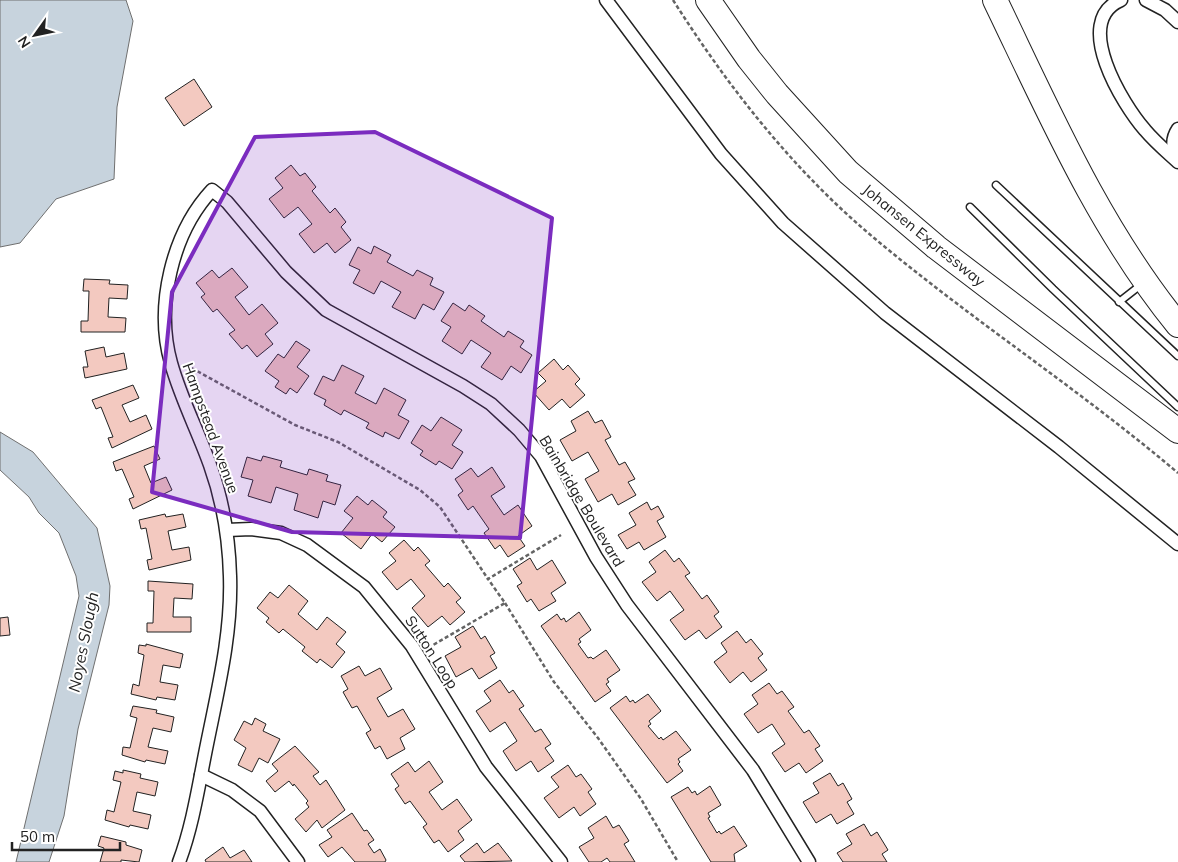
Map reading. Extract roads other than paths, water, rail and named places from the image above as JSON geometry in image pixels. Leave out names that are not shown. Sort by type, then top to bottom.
[{"type":"highway","name":"Johansen Expressway","points":[[708,0],[749,59],[777,94],[848,172],[936,247],[1178,431]]},
{"type":"highway","points":[[995,0],[1070,157],[1101,212],[1178,325]]},
{"type":"street","points":[[606,0],[721,154],[783,223],[885,313],[1059,447],[1178,544]]},
{"type":"street","points":[[1121,0],[1107,12],[1101,24],[1101,53],[1132,112],[1144,130],[1178,162]]},
{"type":"street","points":[[1146,0],[1164,10],[1178,22]]},
{"type":"street","points":[[1178,129],[1173,137],[1173,144],[1178,158]]},
{"type":"street","name":"Hampstead Avenue","points":[[179,862],[201,775],[229,626],[230,577],[227,530],[210,465],[184,404],[171,363],[166,318],[169,276],[180,241],[193,214],[212,190]]},
{"type":"street","name":"Bainbridge Boulevard","points":[[212,190],[227,202],[286,272],[326,310],[463,386],[491,404],[519,430],[540,456],[596,557],[627,605],[753,770],[809,862]]},
{"type":"street","name":"Sutton Loop","points":[[227,530],[251,528],[281,534],[308,545],[364,587],[391,618],[417,654],[486,767],[561,862]]},
{"type":"street","points":[[201,775],[232,790],[260,811],[298,862]]},
{"type":"lane","points":[[996,185],[1178,356]]},
{"type":"lane","points":[[970,207],[1053,289],[1178,407]]},
{"type":"lane","points":[[1119,302],[1146,280]]},
{"type":"water","points":[[0,0],[126,0],[133,21],[117,107],[114,179],[56,199],[20,243],[0,247]]},
{"type":"water","name":"Noyes Slough","points":[[0,432],[33,452],[97,528],[110,586],[109,605],[78,729],[64,816],[49,862],[16,862],[79,596],[76,576],[59,533],[39,513],[29,497],[0,470]]}]
